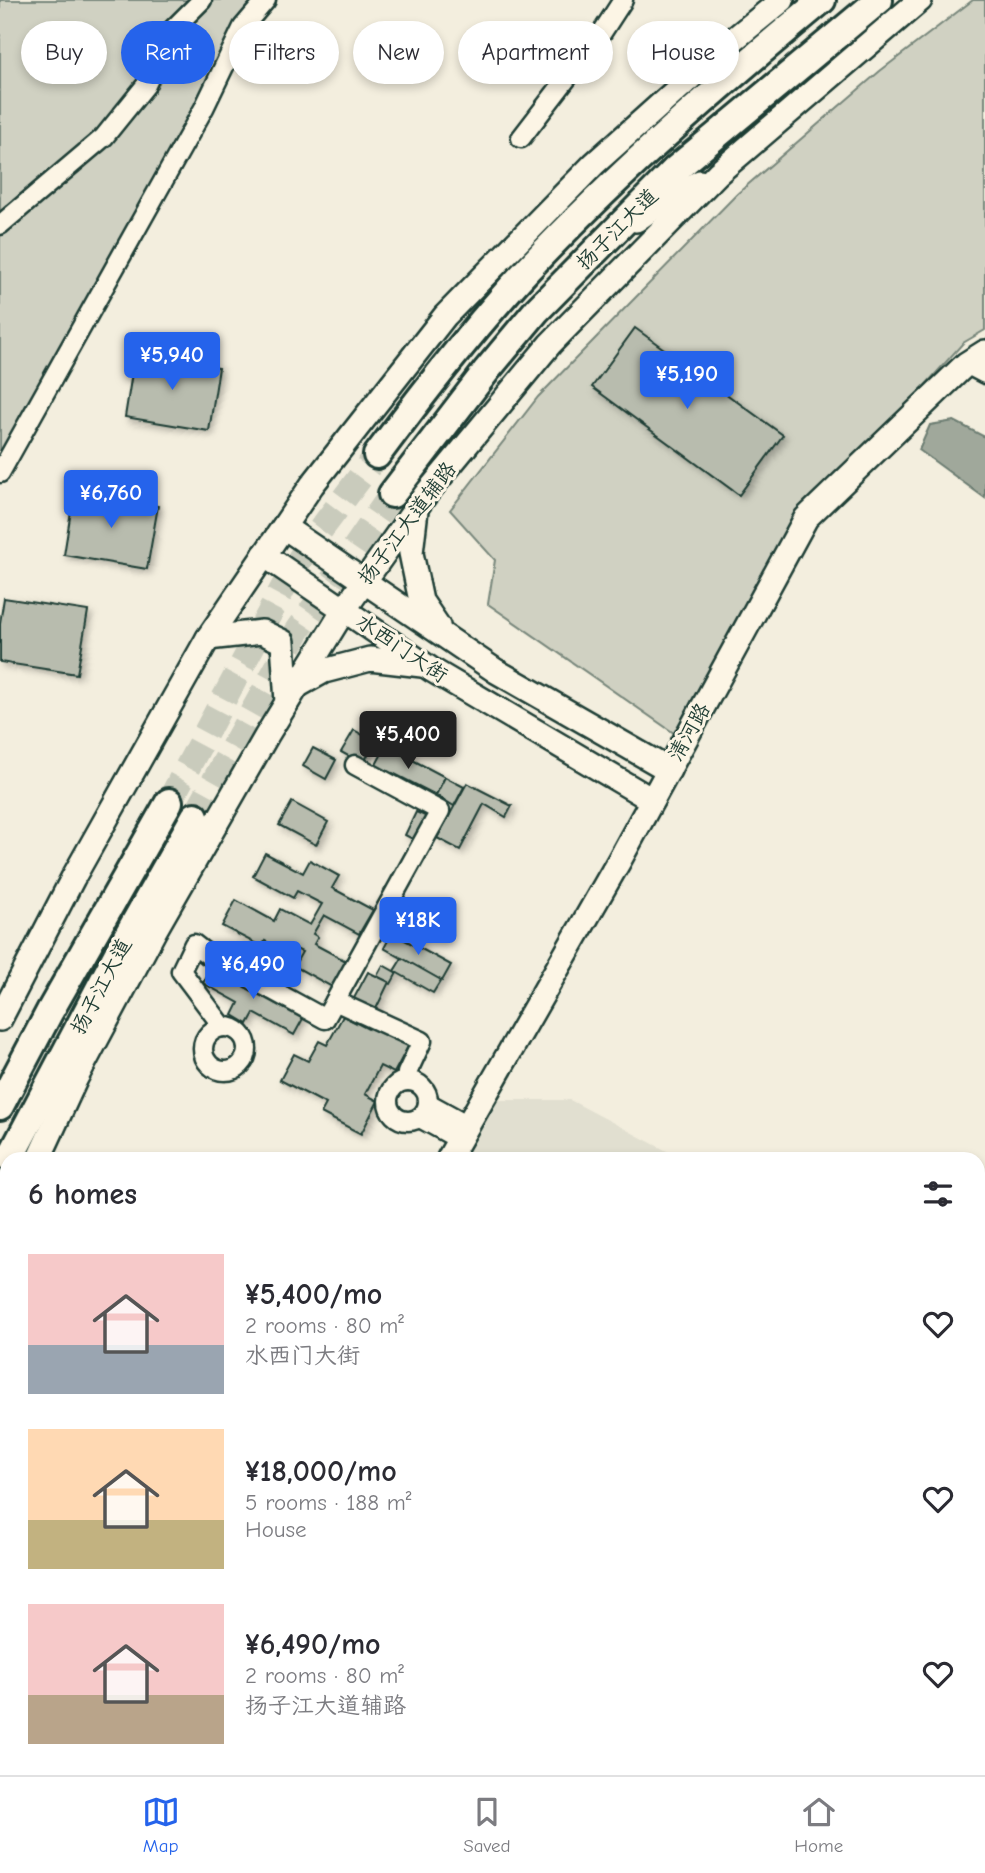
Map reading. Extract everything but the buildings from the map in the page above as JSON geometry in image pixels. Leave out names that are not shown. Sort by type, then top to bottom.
[{"type":"highway","name":"扬子江大道","points":[[377,455],[415,404],[528,270],[645,153],[729,77],[822,0]]},
{"type":"highway","name":"扬子江大道","points":[[392,494],[487,370],[537,310],[676,169],[879,0]]},
{"type":"highway","name":"扬子江大道","points":[[0,1106],[50,1011],[169,803]]},
{"type":"highway","name":"扬子江大道","points":[[13,1152],[121,947],[195,816]]},
{"type":"main road","points":[[0,1019],[72,877],[208,638],[312,485],[445,316],[594,163],[728,44],[782,0]]},
{"type":"main road","name":"扬子江大道辅路","points":[[42,1152],[76,1078],[155,930],[292,694],[344,610],[416,507],[550,344],[718,173],[920,0]]},
{"type":"main road","points":[[577,221],[643,119]]},
{"type":"main road","points":[[607,239],[662,202],[718,173]]},
{"type":"main road","name":"清河路","points":[[459,1141],[652,800],[806,518],[979,363]]},
{"type":"main road","points":[[416,507],[411,553],[421,601],[446,637]]},
{"type":"main road","name":"水西门大街","points":[[284,527],[496,671],[669,769]]},
{"type":"main road","name":"水西门大街","points":[[264,555],[425,665],[652,800]]},
{"type":"main road","points":[[208,638],[262,632],[283,642],[292,694],[324,671],[370,659],[425,665]]},
{"type":"street","points":[[0,225],[104,136],[146,85],[172,30],[202,0]]},
{"type":"street","points":[[0,473],[204,108],[243,27],[266,0]]},
{"type":"street","points":[[521,138],[601,34],[623,0]]},
{"type":"street","points":[[223,1027],[181,971],[194,944],[208,955],[325,1019],[440,811],[355,765]]},
{"type":"street","points":[[335,1001],[422,1041],[407,1073],[407,1081]]},
{"type":"street","points":[[400,1082],[420,1085],[428,1096],[424,1110],[407,1122],[394,1116],[387,1098],[390,1091],[400,1082]]},
{"type":"street","points":[[424,1110],[459,1141]]},
{"type":"shaded area","points":[[0,0],[253,0],[241,21],[229,21],[229,43],[215,69],[215,21],[121,21],[121,84],[206,84],[0,457]]},
{"type":"shaded area","points":[[973,0],[985,0],[985,330],[963,343],[806,518],[684,740],[488,604],[495,560],[450,510],[538,397],[737,194],[880,71]]},
{"type":"shaded area","points":[[954,421],[985,437],[985,498],[919,450],[930,425]]},
{"type":"shaded area","points":[[481,1100],[570,1100],[669,1152],[453,1152]]},
{"type":"tunnel","points":[[169,802],[291,573],[377,455]]},
{"type":"tunnel","points":[[195,816],[297,632],[392,494]]}]
